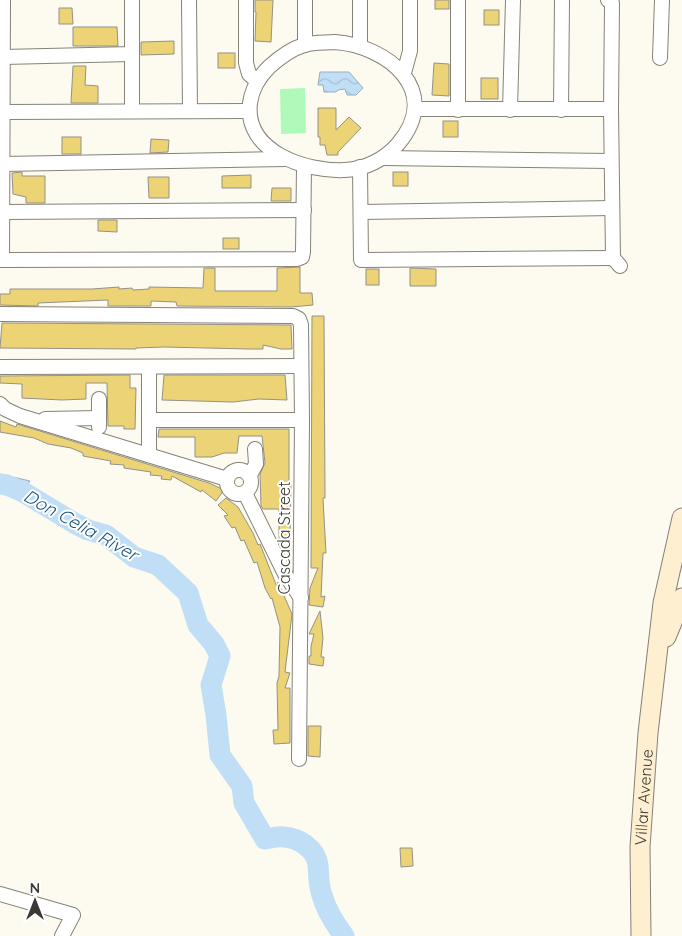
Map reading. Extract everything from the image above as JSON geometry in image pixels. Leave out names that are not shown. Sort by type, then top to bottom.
[{"type":"street","points":[[3,0],[2,260],[297,259],[302,257],[303,252],[304,166]]},
{"type":"street","points":[[132,0],[132,110]]},
{"type":"street","points":[[189,0],[190,111]]},
{"type":"street","points":[[246,0],[246,63],[249,74],[257,81]]},
{"type":"street","points":[[305,0],[305,45]]},
{"type":"street","points":[[360,0],[360,46]]},
{"type":"street","points":[[404,73],[410,51],[410,0]]},
{"type":"street","points":[[458,0],[458,110]]},
{"type":"street","points":[[510,110],[513,0]]},
{"type":"street","points":[[561,110],[562,0]]},
{"type":"street","points":[[360,167],[361,260],[616,262],[611,161],[612,3],[608,0]]},
{"type":"street","points":[[660,58],[662,0]]},
{"type":"street","points":[[383,158],[401,140],[410,125],[415,109],[413,92],[404,73],[381,55],[360,46],[334,42],[305,45],[287,53],[257,81],[249,111],[253,126],[259,137],[270,149],[304,166],[346,170],[383,158],[611,161]]},
{"type":"street","points":[[3,57],[132,54]]},
{"type":"street","points":[[415,109],[611,109]]},
{"type":"street","points":[[2,112],[249,111]]},
{"type":"street","points":[[2,164],[287,159]]},
{"type":"street","points":[[361,212],[612,208]]},
{"type":"street","points":[[2,212],[304,210]]},
{"type":"street","name":"Cascada Street","points":[[0,314],[293,316],[299,319],[301,326],[302,420],[299,759]]},
{"type":"street","points":[[0,367],[301,366]]},
{"type":"street","points":[[149,367],[149,455]]},
{"type":"street","points":[[99,399],[99,440]]},
{"type":"street","points":[[0,404],[5,409],[30,419],[227,479]]},
{"type":"street","points":[[30,419],[99,418]]},
{"type":"street","points":[[149,420],[302,420]]},
{"type":"street","points":[[250,475],[256,464],[256,449]]},
{"type":"street","points":[[239,470],[250,475],[252,483],[249,490],[238,494],[230,491],[227,479],[231,472],[239,470]]},
{"type":"street","points":[[245,493],[284,574],[301,598]]},
{"type":"street","name":"Villar Avenue","points":[[641,936],[640,847],[648,733],[664,603],[682,518]]},
{"type":"street","name":"Villar Avenue","points":[[658,659],[682,598]]},
{"type":"street","points":[[0,894],[73,915],[62,936]]},
{"type":"green space","points":[[305,88],[306,133],[281,134],[280,89]]},
{"type":"water","points":[[320,72],[349,72],[363,88],[356,95],[347,95],[345,89],[336,92],[324,92],[323,85],[318,85]]},
{"type":"water","points":[[0,474],[30,481],[23,492],[0,492]]},
{"type":"building","points":[[255,0],[273,0],[271,42],[255,41]]},
{"type":"building","points":[[435,0],[449,0],[449,9],[435,9]]},
{"type":"building","points":[[59,8],[72,8],[73,24],[59,24]]},
{"type":"building","points":[[484,10],[499,10],[499,25],[484,25]]},
{"type":"building","points":[[73,27],[117,27],[118,46],[73,46]]},
{"type":"building","points":[[174,41],[174,54],[141,55],[141,42]]},
{"type":"building","points":[[218,53],[235,53],[235,68],[218,68]]},
{"type":"building","points":[[434,63],[449,64],[449,96],[432,95]]},
{"type":"building","points":[[73,66],[86,66],[85,85],[98,86],[98,103],[71,103]]},
{"type":"building","points":[[481,78],[498,78],[498,99],[481,99]]},
{"type":"building","points":[[318,108],[336,108],[336,130],[349,117],[361,128],[338,152],[338,155],[327,155],[325,145],[320,145],[320,137],[318,137]]},
{"type":"building","points":[[443,121],[458,121],[458,137],[443,137]]},
{"type":"building","points":[[62,137],[81,137],[81,154],[62,154]]},
{"type":"building","points":[[151,139],[169,140],[168,152],[150,153]]},
{"type":"building","points":[[22,172],[22,176],[45,176],[45,203],[26,203],[26,197],[13,194],[12,173]]},
{"type":"building","points":[[393,172],[408,172],[408,186],[393,186]]},
{"type":"building","points":[[251,175],[251,188],[222,188],[222,176]]},
{"type":"building","points":[[148,177],[169,177],[169,198],[149,198]]},
{"type":"building","points":[[272,188],[291,188],[291,201],[271,201]]},
{"type":"building","points":[[98,220],[117,220],[117,232],[98,231]]},
{"type":"building","points":[[223,238],[239,238],[239,249],[223,249]]},
{"type":"building","points":[[300,267],[300,293],[312,293],[313,305],[291,307],[177,306],[176,302],[151,301],[151,306],[108,306],[108,300],[38,303],[38,306],[0,305],[0,294],[10,294],[10,289],[92,289],[119,287],[119,289],[132,288],[133,290],[149,289],[149,287],[203,288],[204,268],[215,268],[215,291],[277,291],[277,268]]},
{"type":"building","points":[[410,268],[436,269],[436,286],[410,286]]},
{"type":"building","points":[[366,269],[379,269],[379,285],[366,285]]},
{"type":"building","points":[[312,316],[324,316],[325,498],[323,498],[326,553],[323,553],[321,597],[325,596],[323,607],[309,605],[310,588],[318,568],[311,568]]},
{"type":"building","points":[[2,323],[291,325],[292,349],[281,349],[263,345],[263,349],[164,347],[136,349],[0,348]]},
{"type":"building","points":[[130,375],[130,388],[136,388],[135,429],[124,429],[124,426],[108,426],[107,383],[86,383],[86,399],[62,400],[22,398],[22,384],[0,383],[0,376]]},
{"type":"building","points":[[164,375],[285,375],[287,400],[259,399],[233,402],[162,400]]},
{"type":"building","points":[[0,421],[16,427],[17,424],[209,483],[224,490],[216,501],[202,490],[201,492],[172,476],[171,480],[161,479],[162,476],[150,475],[151,472],[124,468],[124,465],[110,464],[111,461],[83,456],[83,453],[71,448],[48,444],[34,438],[0,432]]},
{"type":"building","points":[[159,429],[289,429],[289,483],[291,483],[290,539],[279,539],[279,509],[263,509],[261,506],[260,474],[265,463],[262,436],[239,436],[237,453],[224,453],[212,457],[195,457],[195,437],[158,437]]},
{"type":"building","points":[[226,498],[238,507],[258,545],[260,544],[277,587],[278,582],[292,614],[285,672],[290,673],[285,688],[290,688],[290,743],[274,744],[273,730],[278,730],[277,683],[279,676],[280,627],[272,598],[265,588],[257,562],[254,563],[244,540],[241,541],[235,527],[232,528],[224,516],[228,515],[218,505]]},
{"type":"building","points":[[320,611],[323,638],[321,657],[324,657],[323,666],[309,664],[314,634],[309,634]]},
{"type":"building","points":[[308,726],[321,726],[320,757],[308,756]]},
{"type":"building","points":[[400,848],[412,848],[413,866],[401,867]]},
{"type":"waterway","name":"Don Celia River","points":[[0,484],[23,492],[88,530],[106,535],[134,557],[158,565],[188,593],[198,625],[214,644],[220,656],[211,685],[220,755],[242,786],[244,803],[265,839],[274,837],[290,838],[306,845],[314,854],[317,859],[320,888],[324,901],[331,917],[344,936]]}]
